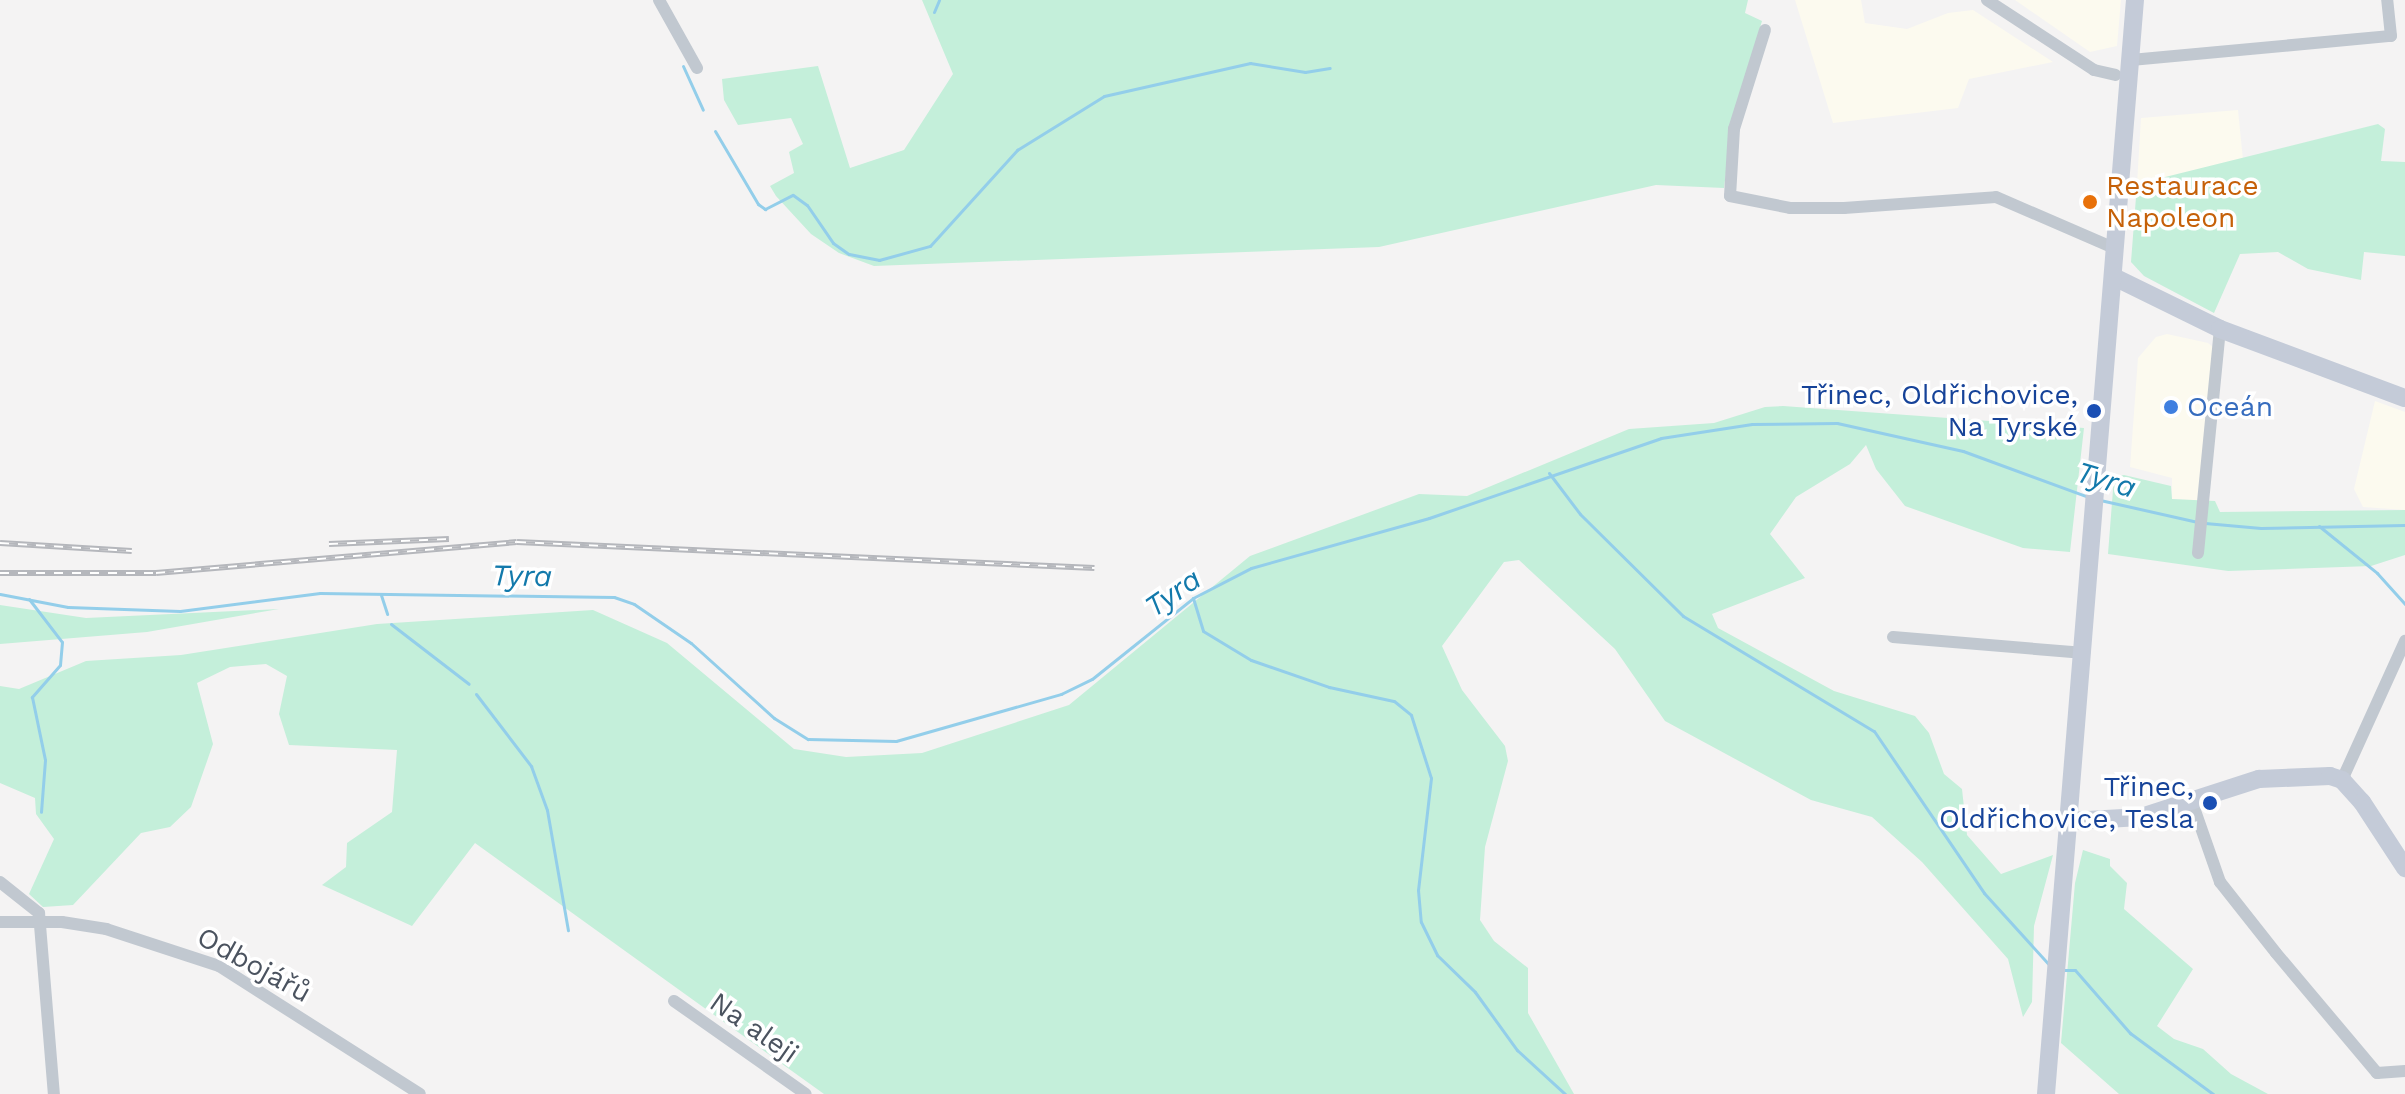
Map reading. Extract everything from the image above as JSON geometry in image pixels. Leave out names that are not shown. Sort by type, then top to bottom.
[{"type":"main road","points":[[2046,1094],[2135,0]]},
{"type":"main road","points":[[2114,277],[2220,329],[2405,398]]},
{"type":"main road","points":[[2070,821],[2115,822],[2192,802],[2259,779],[2303,774],[2342,780],[2405,868]]},
{"type":"street","points":[[659,0],[697,68]]},
{"type":"street","points":[[1987,0],[2094,70],[2115,75]]},
{"type":"street","points":[[2131,60],[2391,36],[2387,0]]},
{"type":"street","points":[[1765,30],[1734,129],[1730,196],[1790,208],[1844,208],[1996,197],[2116,249]]},
{"type":"street","points":[[2198,553],[2220,329]]},
{"type":"street","points":[[1893,637],[2084,653]]},
{"type":"street","points":[[2342,780],[2405,641]]},
{"type":"street","points":[[2192,802],[2220,882],[2267,942],[2377,1073],[2405,1071]]},
{"type":"street","points":[[0,882],[30,902],[39,913],[36,922],[54,1094]]},
{"type":"street","name":"Odbojářů","points":[[0,922],[106,929],[219,966],[420,1094]]},
{"type":"street","name":"Na aleji","points":[[674,1001],[806,1094]]},
{"type":"shaded area","points":[[1795,0],[1861,0],[1865,23],[1907,29],[1948,13],[1973,10],[2053,62],[1969,79],[1958,108],[1833,123]]},
{"type":"shaded area","points":[[2015,0],[2121,0],[2117,46],[2090,52]]},
{"type":"shaded area","points":[[2238,110],[2243,160],[2137,184],[2141,118]]},
{"type":"shaded area","points":[[2167,334],[2208,343],[2219,352],[2206,501],[2172,499],[2172,478],[2130,467],[2138,358],[2156,337]]},
{"type":"shaded area","points":[[2375,401],[2405,412],[2405,510],[2363,507],[2354,489]]},
{"type":"green space","points":[[922,0],[1748,0],[1745,13],[1762,21],[1733,119],[1724,188],[1656,185],[1379,247],[874,266],[839,253],[811,234],[776,196],[770,186],[794,173],[789,152],[803,144],[791,118],[738,125],[724,100],[722,79],[818,66],[850,168],[904,150],[953,74]]},
{"type":"green space","points":[[2378,124],[2385,129],[2381,161],[2405,162],[2405,256],[2364,252],[2361,280],[2308,269],[2278,252],[2240,254],[2214,313],[2144,276],[2131,262],[2137,184]]},
{"type":"green space","points":[[1765,407],[2084,428],[2070,552],[2023,548],[1905,506],[1876,469],[1866,445],[1850,464],[1796,497],[1770,534],[1805,578],[1712,614],[1718,628],[1834,691],[1915,716],[1929,733],[1944,774],[1962,789],[1967,835],[2001,874],[2053,855],[2034,926],[2032,1002],[2023,1017],[2008,959],[1922,862],[1872,817],[1811,800],[1665,721],[1615,649],[1519,560],[1504,562],[1442,646],[1462,690],[1505,746],[1508,761],[1485,847],[1480,920],[1494,941],[1528,968],[1528,1013],[1574,1094],[824,1094],[475,843],[412,926],[322,885],[346,867],[347,843],[392,812],[397,750],[289,745],[279,714],[287,676],[266,664],[230,667],[197,683],[213,744],[191,807],[170,827],[141,833],[73,905],[43,907],[29,894],[54,839],[36,814],[35,798],[0,783],[0,686],[19,689],[86,661],[181,655],[377,624],[593,610],[667,643],[794,749],[846,757],[922,753],[1069,705],[1250,556],[1419,494],[1467,496],[1629,429],[1714,423]]},
{"type":"green space","points":[[2124,475],[2171,486],[2172,499],[2215,501],[2220,512],[2405,510],[2405,555],[2371,566],[2228,571],[2108,554],[2114,477]]},
{"type":"green space","points":[[0,605],[86,618],[279,609],[147,632],[0,644]]},
{"type":"green space","points":[[2083,850],[2110,859],[2110,866],[2127,883],[2124,909],[2193,969],[2157,1026],[2174,1039],[2203,1049],[2231,1074],[2268,1094],[2119,1094],[2061,1043],[2075,883]]},
{"type":"waterway","points":[[934,12],[939,0]]},
{"type":"waterway","points":[[715,131],[758,204],[765,209],[793,195],[807,205],[833,243],[849,254],[879,260],[930,246],[1017,150],[1104,96],[1250,63],[1305,72],[1330,68]]},
{"type":"waterway","points":[[683,66],[703,110]]},
{"type":"waterway","name":"Tyra","points":[[0,594],[68,607],[180,611],[320,593],[614,597],[634,604],[691,643],[774,718],[808,739],[896,741],[1061,694],[1092,679],[1193,598],[1251,568],[1429,518],[1661,438],[1752,424],[1837,423],[1963,451],[2089,497]]},
{"type":"waterway","points":[[1549,473],[1580,514],[1683,616],[1874,731],[1984,893],[2051,967]]},
{"type":"waterway","name":"Tyra","points":[[2100,500],[2198,522]]},
{"type":"waterway","name":"Tyra","points":[[2205,523],[2261,528],[2405,525]]},
{"type":"waterway","points":[[2319,526],[2377,573],[2405,604]]},
{"type":"waterway","points":[[381,595],[387,614]]},
{"type":"waterway","points":[[1193,598],[1203,631],[1251,660],[1329,687],[1394,701],[1411,715],[1431,778],[1418,890],[1421,922],[1437,955],[1475,992],[1517,1050],[1565,1094]]},
{"type":"waterway","points":[[29,599],[62,642],[60,665],[32,697],[45,760],[41,812]]},
{"type":"waterway","points":[[391,624],[469,684]]},
{"type":"waterway","points":[[476,694],[531,766],[547,810],[568,930]]},
{"type":"waterway","points":[[2061,970],[2075,970],[2130,1033],[2213,1094]]},
{"type":"railway","points":[[329,544],[449,539]]},
{"type":"railway","points":[[0,573],[156,573],[517,542],[1094,568]]},
{"type":"railway","points":[[0,543],[132,551]]},
{"type":"place","name":"Restaurace Napoleon","points":[[2090,202]]},
{"type":"place","name":"Oceán","points":[[2171,407]]},
{"type":"place","name":"Třinec, Oldřichovice, Na Tyrské","points":[[2094,411]]},
{"type":"place","name":"Třinec, Oldřichovice, Tesla","points":[[2210,803]]}]
